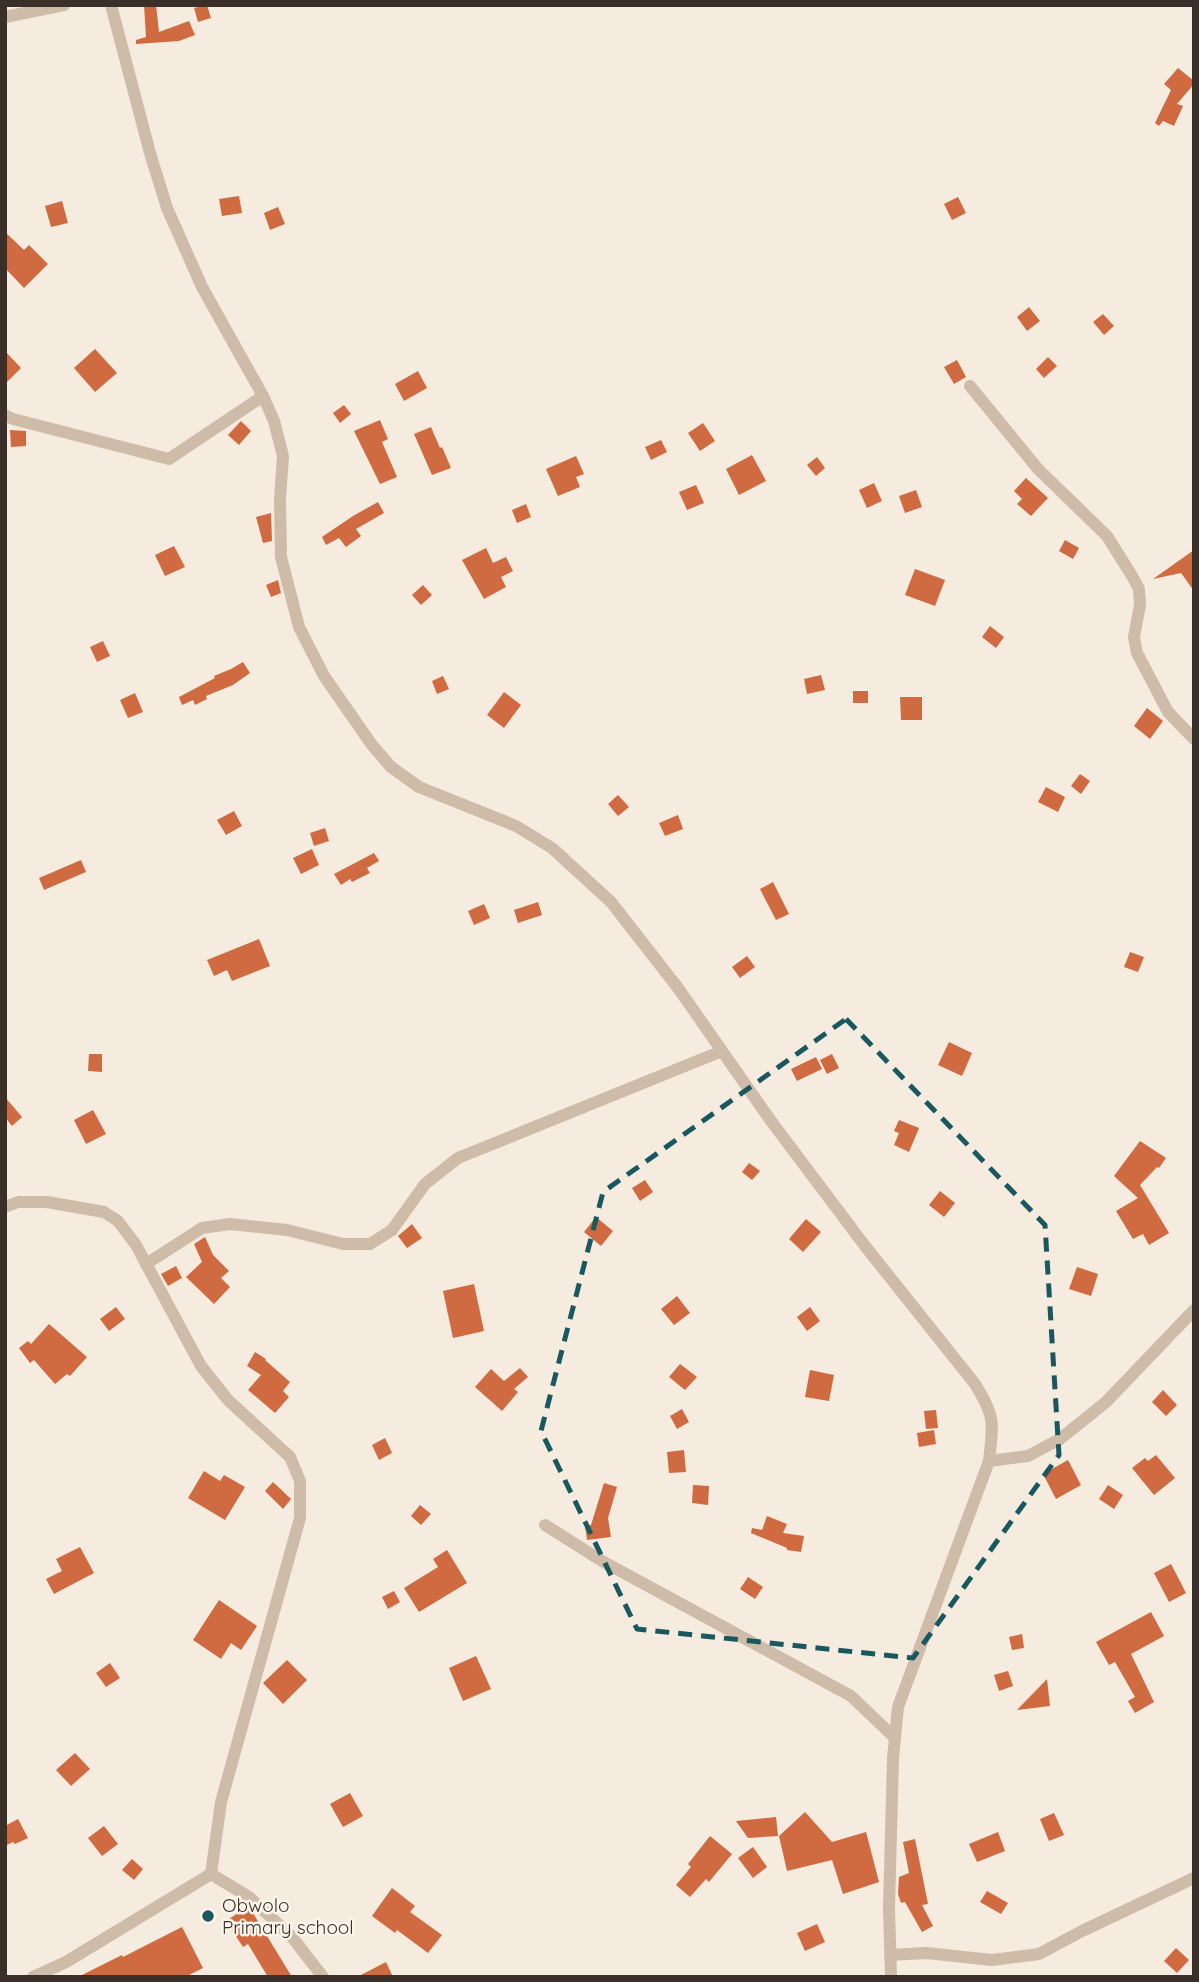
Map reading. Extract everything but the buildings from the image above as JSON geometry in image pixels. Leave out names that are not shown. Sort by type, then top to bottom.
[{"type":"street","points":[[5,17],[64,5]]},
{"type":"street","points":[[111,5],[167,208],[202,287],[263,396],[274,421],[283,456],[280,499],[281,557],[299,628],[324,676],[372,745],[391,767],[419,787],[516,827],[552,848],[611,902],[678,988],[771,1121],[865,1247],[975,1384],[989,1406],[993,1424],[989,1461],[898,1707],[889,1908],[891,1977]]},
{"type":"street","points":[[970,386],[1038,469],[1107,536],[1139,589],[1140,605],[1134,637],[1137,653],[1168,712],[1194,739]]},
{"type":"street","points":[[5,415],[169,459],[263,396]]},
{"type":"street","points":[[146,1264],[202,1228],[230,1224],[287,1230],[343,1244],[370,1244],[392,1230],[425,1184],[458,1158],[722,1051]]},
{"type":"street","points":[[5,1207],[18,1202],[47,1202],[104,1212],[118,1221],[136,1245],[201,1366],[228,1400],[290,1457],[300,1481],[300,1518],[221,1802],[211,1874]]},
{"type":"street","points":[[989,1461],[1028,1457],[1060,1439],[1106,1402],[1194,1310]]},
{"type":"street","points":[[545,1525],[602,1561],[850,1696],[895,1738]]},
{"type":"street","points":[[33,1977],[66,1962],[211,1874]]},
{"type":"street","points":[[211,1874],[248,1897],[292,1937],[323,1977]]},
{"type":"street","points":[[890,1955],[926,1953],[992,1960],[1039,1954],[1194,1878]]},
{"type":"highlighted area","points":[[846,1019],[1045,1225],[1059,1455],[913,1658],[637,1629],[541,1431],[603,1192]]},
{"type":"place","name":"Obwolo Primary school","points":[[208,1916]]}]
